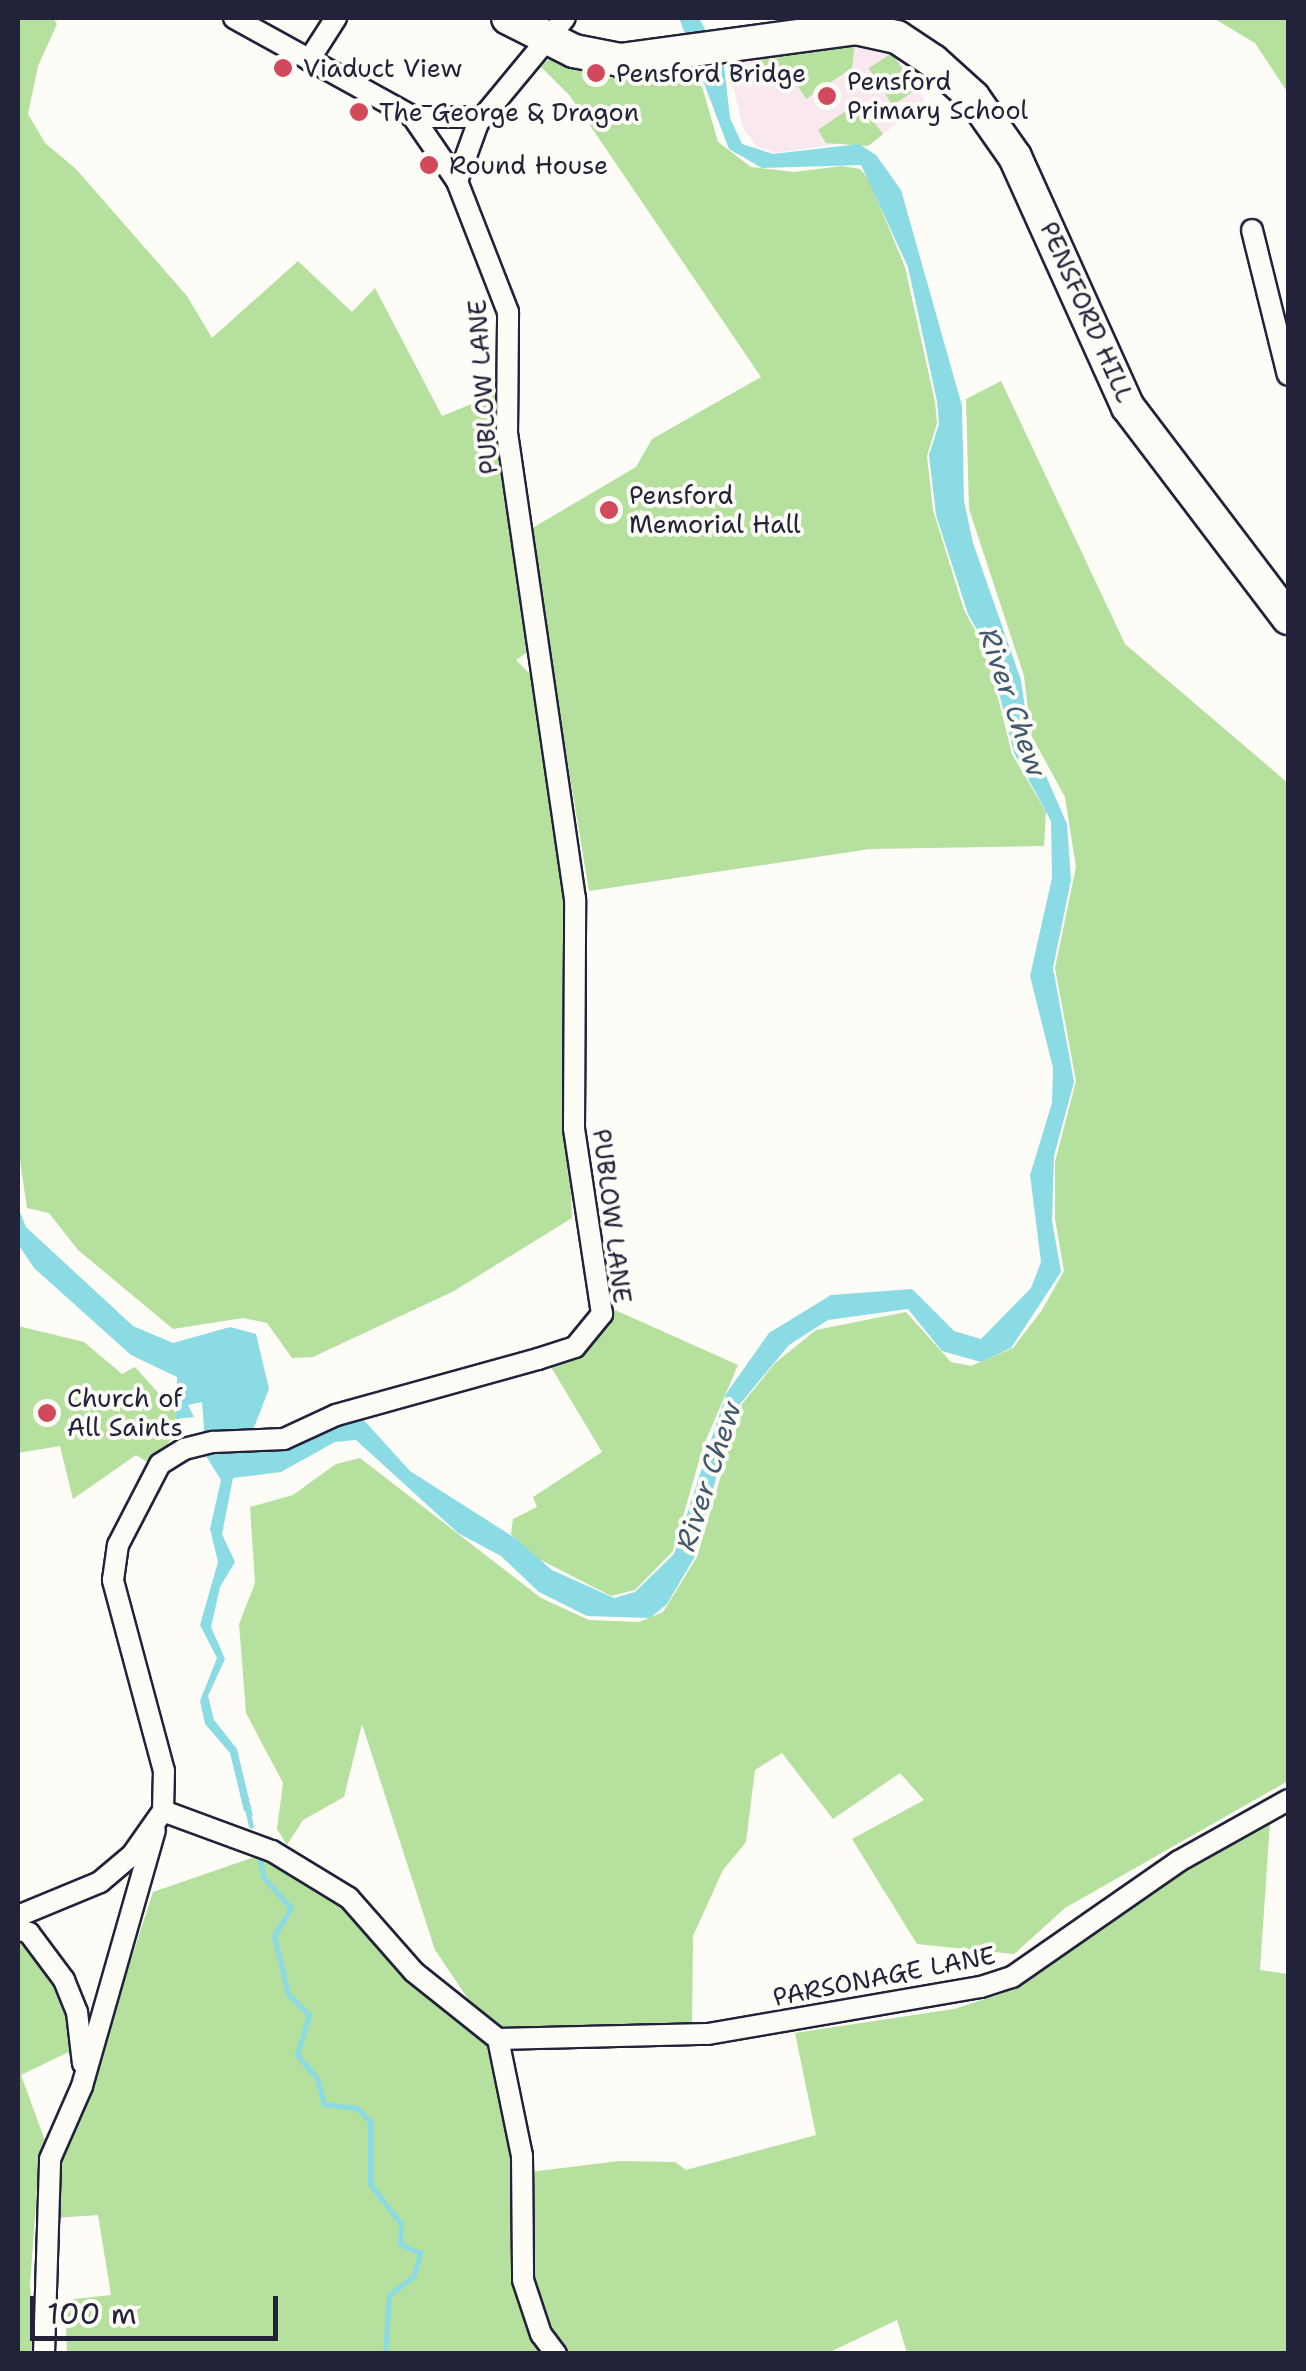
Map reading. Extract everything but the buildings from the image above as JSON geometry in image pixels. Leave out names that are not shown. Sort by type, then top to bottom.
[{"type":"highway","points":[[508,18],[555,28],[601,58],[674,55],[870,24]]},
{"type":"highway","name":"PENSFORD HILL","points":[[870,24],[919,50],[963,86],[996,127],[1034,195],[1128,407],[1288,618]]},
{"type":"street","points":[[234,18],[413,117],[483,117]]},
{"type":"street","points":[[309,60],[336,18]]},
{"type":"street","points":[[458,181],[483,117],[555,28]]},
{"type":"street","name":"PUBLOW LANE","points":[[44,2354],[50,2159],[82,2086],[159,1819],[164,1772],[113,1580],[130,1521],[160,1464],[184,1448],[262,1444],[336,1415],[574,1346],[602,1314],[574,1128],[575,899],[507,435],[508,312],[458,181],[413,117]]},
{"type":"street","points":[[1252,230],[1288,374]]},
{"type":"street","points":[[1260,264],[1282,260]]},
{"type":"street","name":"PARSONAGE LANE","points":[[498,2038],[708,2034],[981,1987],[1012,1977],[1178,1861],[1288,1800]]},
{"type":"street","points":[[18,1916],[100,1882],[159,1819],[241,1837],[349,1898],[414,1972],[498,2038],[522,2156],[522,2280],[541,2334],[556,2354]]},
{"type":"street","points":[[18,1930],[46,1952],[77,2012],[82,2086]]},
{"type":"shaded area","name":"Pensford Primary School","points":[[865,41],[893,49],[925,101],[868,146],[856,141],[777,153],[757,147],[743,128],[727,61]]},
{"type":"green space","points":[[18,18],[53,18],[57,24],[38,66],[28,114],[45,143],[76,169],[187,296],[212,338],[298,261],[352,312],[375,288],[442,416],[501,392],[529,651],[516,660],[535,679],[563,895],[572,1218],[454,1291],[313,1357],[292,1358],[267,1323],[243,1318],[173,1329],[78,1250],[49,1213],[27,1208],[18,1147]]},
{"type":"green space","points":[[1213,18],[1288,18],[1288,93],[1255,43]]},
{"type":"green space","points":[[855,43],[852,68],[806,99],[785,65],[768,72],[759,57]]},
{"type":"green space","points":[[892,53],[916,90],[892,105],[869,68]]},
{"type":"green space","points":[[550,58],[606,78],[690,70],[700,79],[718,142],[751,167],[794,172],[842,166],[860,169],[869,180],[905,267],[935,402],[937,423],[927,456],[933,510],[964,610],[986,650],[1012,754],[1046,812],[1044,846],[870,849],[589,891],[529,530],[636,467],[652,439],[761,377],[570,96],[541,67]]},
{"type":"green space","points":[[859,102],[883,134],[868,146],[826,143],[818,130]]},
{"type":"green space","points":[[1001,381],[1125,644],[1288,783],[1288,1781],[1065,1908],[1014,1954],[917,1944],[852,1839],[924,1800],[900,1773],[833,1819],[782,1753],[755,1770],[746,1842],[723,1870],[693,1936],[692,2026],[499,2030],[483,2021],[435,1950],[362,1724],[344,1797],[303,1820],[287,1845],[277,1829],[283,1783],[246,1713],[239,1624],[255,1583],[250,1507],[293,1495],[336,1464],[360,1458],[541,1598],[589,1620],[639,1622],[663,1612],[697,1557],[742,1404],[775,1363],[816,1330],[906,1312],[951,1362],[971,1366],[1013,1348],[1042,1310],[1064,1271],[1055,1219],[1055,1162],[1076,1081],[1055,968],[1076,867],[1065,797],[1031,735],[1024,676],[969,509],[966,399]]},
{"type":"green space","points":[[615,1310],[738,1365],[703,1447],[673,1551],[635,1590],[611,1596],[533,1556],[511,1534],[513,1519],[537,1507],[533,1497],[602,1452],[548,1362],[598,1338]]},
{"type":"green space","points":[[18,1326],[84,1342],[122,1374],[135,1367],[178,1415],[177,1431],[152,1465],[136,1455],[73,1499],[60,1446],[18,1453]]},
{"type":"green space","points":[[1270,1822],[1260,1970],[1288,1974],[1288,2353],[907,2353],[897,2320],[828,2353],[569,2353],[549,2326],[535,2281],[530,2172],[619,2161],[675,2162],[686,2170],[816,2135],[795,2033],[954,2009],[1004,1993],[1139,1899]]},
{"type":"green space","points":[[260,1855],[347,1904],[393,1964],[485,2040],[515,2159],[512,2269],[546,2353],[67,2353],[65,2300],[111,2295],[98,2215],[55,2218],[58,2159],[86,2098],[153,1892]]},
{"type":"green space","points":[[18,1936],[60,1984],[77,2048],[21,2075],[47,2146],[38,2175],[30,2285],[36,2354],[18,2353]]},
{"type":"water","name":"River Chew","points":[[679,18],[699,18],[724,65],[730,118],[742,144],[773,154],[859,144],[876,155],[901,190],[962,406],[964,501],[973,543],[1021,680],[1029,737],[1067,824],[1071,880],[1053,968],[1074,1082],[1054,1156],[1052,1221],[1061,1272],[1011,1348],[981,1362],[942,1351],[908,1309],[828,1320],[789,1345],[735,1410],[694,1558],[667,1604],[650,1618],[587,1616],[539,1592],[501,1556],[458,1533],[356,1440],[335,1442],[281,1472],[233,1478],[222,1534],[235,1562],[220,1587],[211,1627],[225,1659],[208,1696],[214,1720],[237,1749],[253,1816],[244,1811],[230,1753],[205,1724],[200,1701],[217,1658],[200,1625],[218,1562],[210,1529],[221,1480],[206,1456],[202,1402],[188,1405],[194,1417],[176,1419],[177,1377],[131,1355],[34,1268],[18,1244],[18,1207],[26,1227],[133,1326],[173,1343],[230,1327],[256,1334],[269,1389],[244,1453],[288,1448],[360,1416],[410,1471],[515,1538],[552,1570],[614,1598],[635,1592],[674,1554],[726,1394],[769,1333],[831,1295],[912,1289],[954,1331],[981,1339],[1031,1288],[1041,1262],[1030,1175],[1052,1103],[1053,1068],[1030,976],[1052,878],[1051,821],[1014,753],[988,649],[968,614],[936,515],[929,455],[939,424],[937,401],[908,267],[861,165],[762,168],[729,149]]},
{"type":"waterway","points":[[248,1813],[251,1826]]},
{"type":"waterway","points":[[260,1861],[264,1878],[291,1908],[274,1936],[288,1994],[309,2015],[297,2055],[317,2078],[324,2104],[357,2108],[370,2121],[370,2184],[401,2224],[400,2244],[420,2253],[414,2276],[389,2295],[385,2354]]},
{"type":"place","name":"Viaduct View","points":[[283,68]]},
{"type":"place","name":"Pensford Bridge","points":[[596,73]]},
{"type":"place","name":"Pensford Primary School","points":[[827,96]]},
{"type":"place","name":"The George & Dragon","points":[[359,112]]},
{"type":"place","name":"Round House","points":[[429,165]]},
{"type":"place","name":"Pensford Memorial Hall","points":[[609,510]]},
{"type":"place","name":"Church of All Saints","points":[[47,1413]]}]
